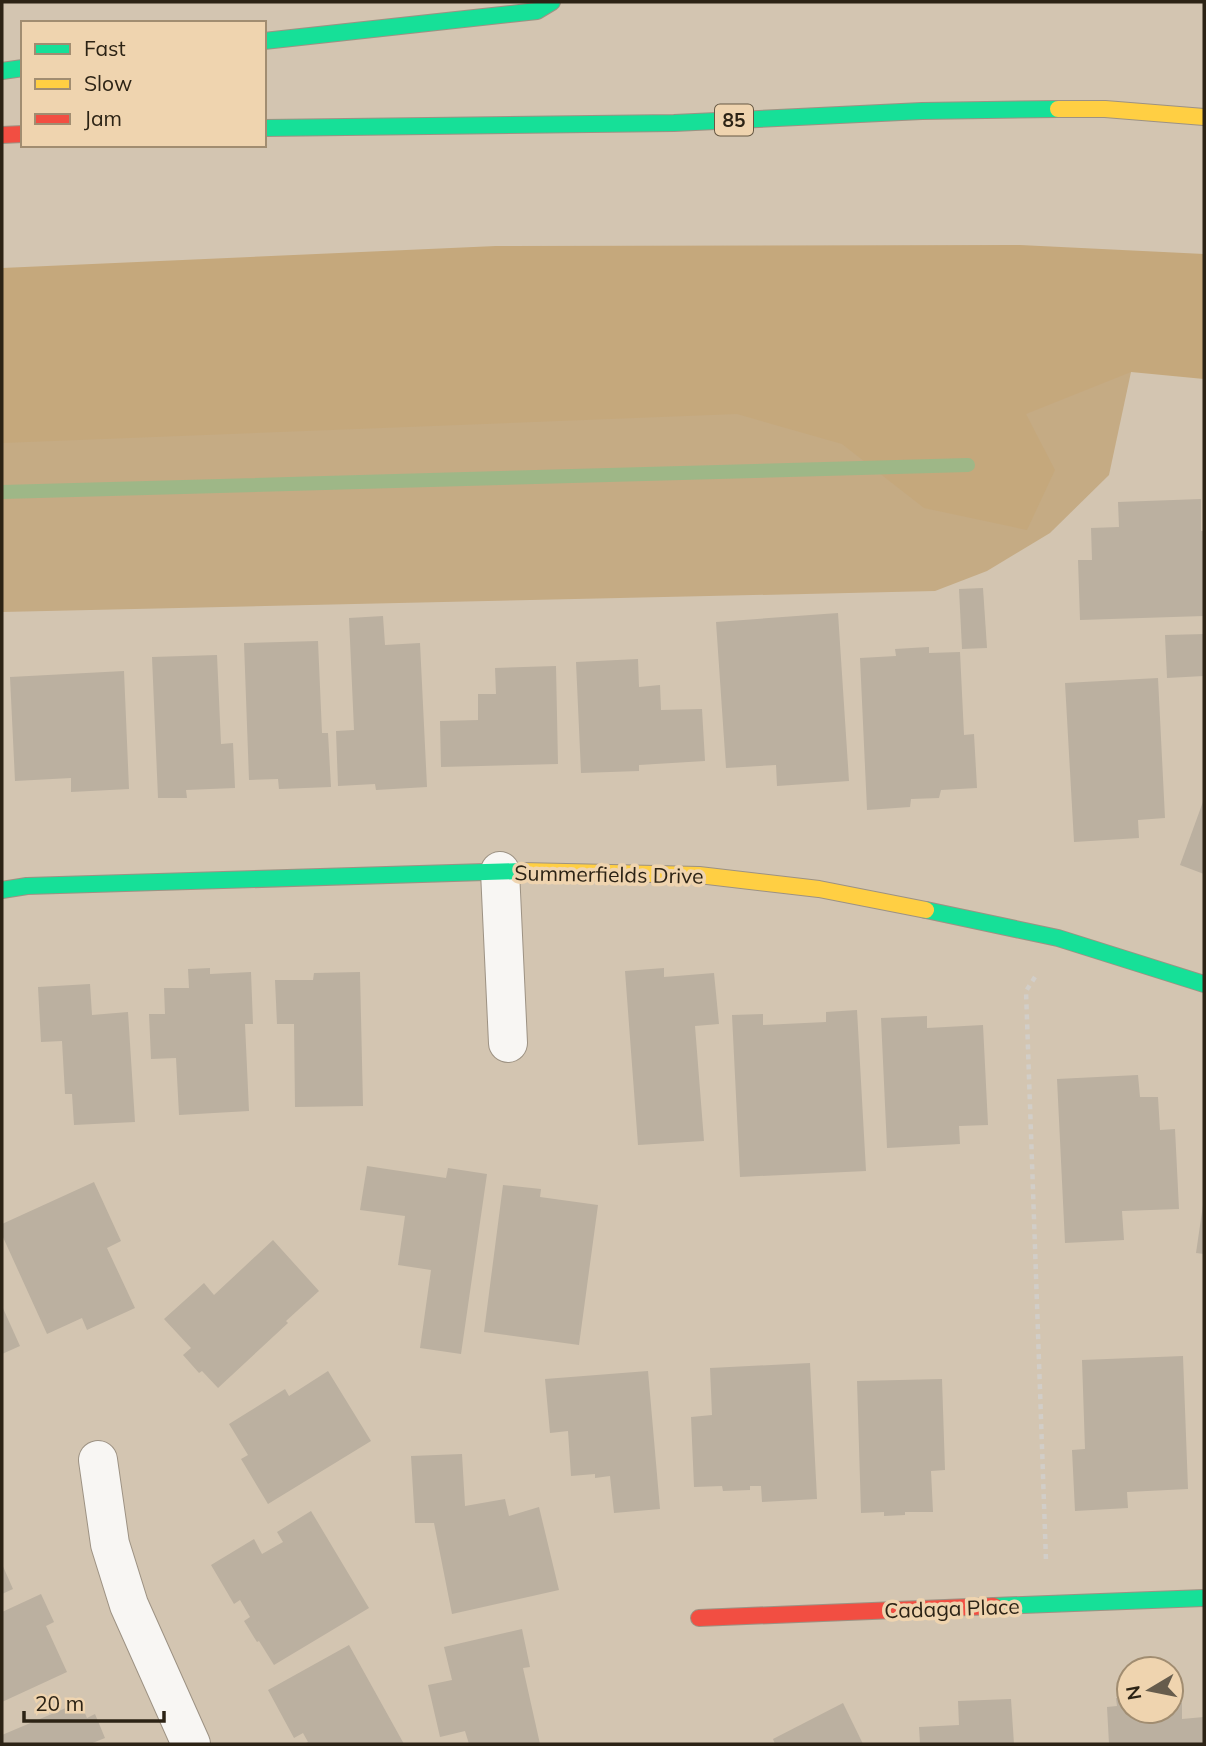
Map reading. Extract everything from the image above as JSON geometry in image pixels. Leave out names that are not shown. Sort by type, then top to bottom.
[{"type":"main road","points":[[266,41],[537,11],[552,2]]},
{"type":"main road","points":[[2,71],[21,68]]},
{"type":"main road","name":"85","points":[[266,128],[674,123],[922,111],[1027,109],[1105,109],[1204,117]]},
{"type":"main road","points":[[2,135],[21,134]]},
{"type":"main road","name":"Summerfields Drive","points":[[2,890],[27,886],[500,871],[699,875],[819,888],[1058,938],[1204,985]]},
{"type":"main road","name":"Cadaga Place","points":[[699,1618],[1204,1598]]},
{"type":"street","points":[[500,871],[508,1043]]},
{"type":"street","points":[[98,1460],[110,1544],[129,1605],[191,1744]]},
{"type":"path","points":[[1048,1604],[1026,990],[1058,938]]},
{"type":"shaded area","points":[[1020,245],[1204,254],[1204,379],[1131,372],[1026,414],[1055,470],[1027,530],[924,508],[842,444],[737,414],[2,443],[2,268],[496,246]]},
{"type":"shaded area","points":[[1131,372],[1109,475],[1050,533],[987,571],[935,591],[2,612],[2,397]]},
{"type":"building","points":[[1201,499],[1201,531],[1204,531],[1204,616],[1080,620],[1078,560],[1092,560],[1091,528],[1119,527],[1118,502]]},
{"type":"building","points":[[983,588],[987,648],[962,649],[959,589]]},
{"type":"building","points":[[838,613],[849,781],[777,786],[776,765],[726,768],[716,622]]},
{"type":"building","points":[[383,616],[385,645],[420,643],[427,787],[376,790],[375,784],[338,786],[336,731],[354,730],[349,618]]},
{"type":"building","points":[[1204,634],[1204,676],[1167,678],[1165,635]]},
{"type":"building","points":[[318,641],[322,733],[328,733],[331,787],[279,789],[278,779],[249,780],[244,643]]},
{"type":"building","points":[[929,647],[929,653],[960,652],[964,735],[974,734],[977,788],[941,790],[939,798],[911,799],[910,807],[867,810],[860,658],[896,656],[895,649]]},
{"type":"building","points":[[217,655],[221,744],[233,743],[235,788],[186,790],[187,798],[158,798],[152,657]]},
{"type":"building","points":[[638,659],[639,687],[660,685],[661,710],[702,709],[705,761],[639,765],[639,771],[581,773],[576,662]]},
{"type":"building","points":[[556,666],[558,764],[441,767],[440,721],[478,720],[478,694],[496,694],[495,668]]},
{"type":"building","points":[[124,671],[129,789],[71,792],[71,778],[15,781],[10,677]]},
{"type":"building","points":[[1158,678],[1165,818],[1138,820],[1139,838],[1074,842],[1065,683]]},
{"type":"building","points":[[1204,799],[1204,874],[1180,865]]},
{"type":"building","points":[[210,968],[210,974],[251,972],[253,1024],[245,1024],[249,1111],[179,1115],[176,1058],[151,1059],[149,1014],[165,1014],[164,988],[189,988],[188,969]]},
{"type":"building","points":[[664,968],[664,977],[714,973],[719,1024],[695,1026],[704,1141],[638,1145],[625,971]]},
{"type":"building","points":[[360,972],[363,1106],[295,1107],[294,1024],[277,1024],[275,980],[313,980],[314,973]]},
{"type":"building","points":[[90,984],[92,1015],[128,1012],[135,1122],[74,1125],[72,1094],[65,1094],[62,1041],[41,1042],[38,987]]},
{"type":"building","points":[[857,1010],[866,1171],[740,1177],[732,1015],[763,1014],[763,1025],[826,1022],[826,1012]]},
{"type":"building","points":[[927,1016],[927,1028],[983,1025],[988,1125],[959,1126],[960,1144],[887,1148],[881,1018]]},
{"type":"building","points":[[1138,1075],[1140,1097],[1158,1097],[1160,1130],[1175,1129],[1179,1209],[1122,1211],[1124,1240],[1065,1243],[1057,1079]]},
{"type":"building","points":[[367,1166],[446,1178],[448,1168],[487,1174],[461,1354],[420,1348],[431,1270],[398,1265],[405,1216],[360,1210]]},
{"type":"building","points":[[94,1182],[121,1241],[107,1248],[135,1308],[87,1330],[82,1318],[47,1334],[2,1235],[2,1224]]},
{"type":"building","points":[[503,1185],[541,1189],[540,1197],[598,1205],[579,1345],[484,1332]]},
{"type":"building","points":[[1204,1205],[1204,1254],[1196,1253]]},
{"type":"building","points":[[273,1240],[319,1291],[218,1388],[202,1371],[199,1373],[183,1355],[191,1348],[164,1319],[204,1283],[214,1295]]},
{"type":"building","points":[[2,1306],[20,1346],[2,1354]]},
{"type":"building","points":[[1183,1356],[1188,1489],[1127,1492],[1128,1508],[1075,1511],[1072,1450],[1085,1449],[1082,1360]]},
{"type":"building","points":[[810,1363],[817,1499],[762,1502],[761,1486],[750,1486],[750,1490],[723,1491],[722,1486],[694,1487],[691,1417],[712,1415],[710,1368]]},
{"type":"building","points":[[328,1371],[371,1441],[268,1504],[241,1459],[248,1455],[229,1424],[285,1389],[289,1396]]},
{"type":"building","points":[[648,1371],[660,1509],[614,1513],[610,1476],[571,1476],[568,1431],[550,1433],[545,1379]]},
{"type":"building","points":[[942,1379],[945,1470],[931,1471],[933,1512],[905,1512],[905,1515],[884,1516],[884,1512],[861,1513],[857,1381]]},
{"type":"building","points":[[462,1454],[465,1506],[505,1499],[509,1516],[539,1507],[559,1590],[452,1614],[434,1523],[415,1523],[411,1456]]},
{"type":"building","points":[[311,1511],[369,1608],[274,1665],[244,1621],[250,1617],[240,1600],[234,1604],[211,1565],[254,1539],[262,1554],[283,1542],[277,1532]]},
{"type":"building","points":[[2,1564],[13,1589],[2,1594]]},
{"type":"building","points":[[41,1594],[54,1622],[46,1626],[67,1672],[2,1702],[2,1612]]},
{"type":"building","points":[[522,1629],[530,1667],[523,1668],[540,1744],[469,1744],[465,1731],[440,1737],[428,1685],[452,1680],[444,1647]]},
{"type":"building","points":[[349,1645],[404,1744],[304,1744],[308,1742],[303,1733],[294,1738],[268,1690]]},
{"type":"building","points":[[1011,1699],[1014,1744],[920,1744],[919,1727],[959,1725],[958,1701]]},
{"type":"building","points":[[80,1702],[87,1718],[95,1714],[105,1738],[90,1744],[2,1744],[2,1735]]},
{"type":"building","points":[[843,1703],[863,1744],[775,1744],[773,1739]]},
{"type":"building","points":[[1115,1706],[1115,1725],[1185,1725],[1185,1719],[1204,1717],[1204,1744],[1109,1744],[1107,1707]]},
{"type":"waterway","points":[[2,492],[968,465]]},
{"type":"traffic: fast","points":[[266,41],[537,11],[552,2]]},
{"type":"traffic: fast","points":[[2,71],[21,68]]},
{"type":"traffic: fast","points":[[266,128],[674,123],[922,111],[1058,109]]},
{"type":"traffic: fast","points":[[2,890],[27,886],[522,871]]},
{"type":"traffic: fast","points":[[926,910],[1058,938],[1204,984]]},
{"type":"traffic: fast","points":[[994,1606],[1204,1598]]},
{"type":"traffic: slow","points":[[1058,109],[1105,109],[1204,117]]},
{"type":"traffic: slow","points":[[522,871],[699,875],[819,889],[926,910]]},
{"type":"traffic: jam","points":[[2,135],[21,134]]},
{"type":"traffic: jam","points":[[699,1618],[994,1606]]}]
